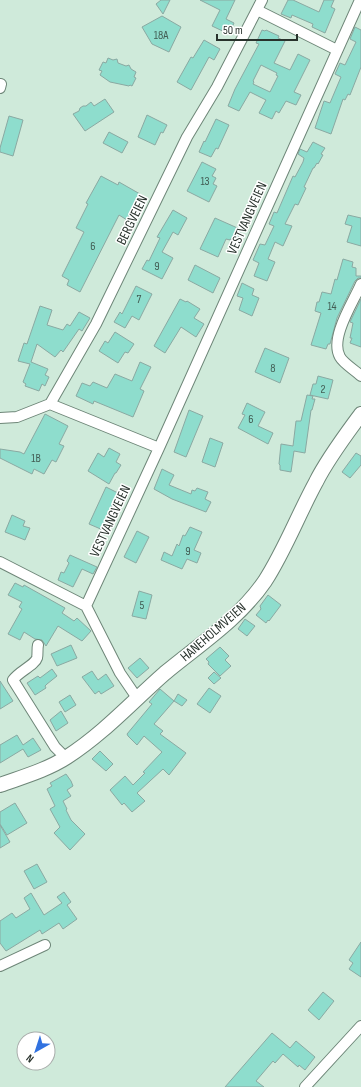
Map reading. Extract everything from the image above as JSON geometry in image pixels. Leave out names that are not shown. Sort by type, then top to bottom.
[{"type":"main road","name":"HANEHOLMVEIEN","points":[[0,785],[41,770],[66,758],[96,735],[166,672],[228,623],[240,611],[255,594],[277,561],[311,491],[325,466],[361,414]]},
{"type":"street","name":"BERGVEIEN","points":[[50,404],[96,324],[187,137],[213,94],[262,0]]},
{"type":"street","name":"VESTVANGVEIEN","points":[[86,606],[159,448],[360,0]]},
{"type":"street","points":[[257,10],[337,50]]},
{"type":"street","points":[[361,284],[344,319],[337,346],[341,359],[361,376]]},
{"type":"street","points":[[0,418],[17,417],[50,404],[159,448]]},
{"type":"street","points":[[0,562],[86,606],[120,673],[137,698]]},
{"type":"street","points":[[38,645],[37,658],[35,662],[21,671],[13,680],[55,747],[66,758]]},
{"type":"street","points":[[0,966],[45,945]]},
{"type":"street","points":[[305,1087],[361,1026]]},
{"type":"building","points":[[161,0],[170,0],[163,14],[156,4]]},
{"type":"building","points":[[200,0],[235,0],[226,19],[234,23],[229,34],[212,26],[220,10]]},
{"type":"building","points":[[288,0],[293,0],[319,12],[324,0],[334,0],[331,7],[335,9],[325,33],[312,27],[313,24],[292,15],[291,18],[281,14]]},
{"type":"building","points":[[162,16],[181,27],[169,52],[152,44],[142,27]]},
{"type":"building","points":[[355,27],[361,30],[361,67],[350,95],[348,94],[345,100],[343,99],[331,134],[315,128],[324,101],[330,103],[341,77],[335,74],[340,63],[345,65],[356,42],[350,39]]},
{"type":"building","points":[[262,30],[266,30],[279,36],[278,38],[285,41],[274,63],[290,70],[298,54],[310,60],[294,92],[301,95],[296,105],[286,101],[279,113],[276,111],[272,119],[259,113],[266,100],[250,92],[239,111],[228,106],[235,89],[259,44],[256,43]],"holes":[[[261,65],[277,73],[276,75],[278,76],[270,92],[253,84]]]},
{"type":"building","points":[[204,40],[220,49],[214,60],[209,57],[191,90],[177,82],[191,57],[193,58]]},
{"type":"building","points":[[108,58],[113,60],[117,59],[118,63],[126,66],[129,65],[131,69],[136,72],[134,77],[136,78],[132,86],[110,82],[100,75],[102,71],[99,70],[103,62],[106,63]]},
{"type":"building","points":[[105,99],[114,112],[85,131],[73,114],[91,102],[94,106]]},
{"type":"building","points":[[147,115],[167,125],[163,133],[161,132],[155,145],[138,137]]},
{"type":"building","points":[[9,116],[23,120],[13,156],[0,152]]},
{"type":"building","points":[[216,119],[229,125],[218,149],[216,148],[211,157],[199,152]]},
{"type":"building","points":[[109,132],[128,142],[122,153],[103,143]]},
{"type":"building","points":[[313,142],[325,148],[321,154],[323,155],[318,164],[317,163],[313,168],[304,187],[306,188],[298,205],[295,204],[285,224],[292,226],[283,246],[275,242],[268,259],[275,262],[267,281],[254,276],[259,263],[253,260],[260,244],[265,245],[274,226],[269,224],[274,212],[277,213],[293,176],[295,177],[303,162],[304,158],[298,154],[300,149],[307,152]]},
{"type":"building","points":[[202,162],[216,169],[212,176],[216,178],[213,184],[217,186],[209,202],[187,191]]},
{"type":"building","points":[[101,176],[118,185],[119,182],[140,194],[127,220],[119,215],[80,292],[67,285],[69,280],[62,276],[84,232],[76,228],[88,204],[86,203]]},
{"type":"building","points":[[173,210],[187,218],[178,235],[173,232],[162,252],[173,258],[162,279],[142,269],[147,260],[149,261],[160,238],[157,237]]},
{"type":"building","points":[[348,215],[361,218],[361,246],[347,242],[352,226],[345,224]]},
{"type":"building","points":[[215,218],[242,230],[236,241],[226,239],[218,257],[200,249]]},
{"type":"building","points":[[343,259],[353,262],[352,267],[356,268],[356,276],[361,276],[361,278],[358,278],[355,281],[337,318],[330,344],[328,344],[326,349],[311,345],[321,313],[315,311],[317,302],[319,302],[322,292],[331,294]]},
{"type":"building","points":[[195,265],[220,278],[213,293],[188,280]]},
{"type":"building","points":[[242,283],[254,289],[252,295],[259,298],[252,316],[239,310],[243,298],[237,296]]},
{"type":"building","points":[[136,286],[152,294],[139,320],[132,316],[125,328],[114,322],[120,312],[122,314]]},
{"type":"building","points":[[180,299],[186,302],[187,301],[200,309],[194,318],[204,324],[196,337],[181,327],[165,353],[154,346]]},
{"type":"building","points":[[361,299],[361,347],[350,343],[352,338],[350,338],[353,323],[350,322]]},
{"type":"building","points":[[40,306],[52,310],[47,325],[63,330],[67,324],[70,326],[79,312],[90,318],[82,331],[79,329],[63,352],[61,350],[55,357],[37,344],[31,362],[48,369],[45,375],[49,377],[45,386],[42,384],[39,391],[25,386],[26,384],[23,382],[30,364],[18,361],[24,343],[27,344]]},
{"type":"building","points":[[115,332],[134,344],[128,353],[125,352],[118,363],[99,351],[105,341],[108,343]]},
{"type":"building","points":[[265,348],[289,358],[280,383],[255,372]]},
{"type":"building","points":[[140,362],[151,367],[140,389],[144,391],[133,417],[94,401],[93,404],[76,396],[82,383],[90,386],[93,382],[107,388],[115,374],[132,381]]},
{"type":"building","points":[[318,376],[333,380],[328,399],[310,395],[313,384],[316,384]]},
{"type":"building","points":[[307,395],[313,396],[312,399],[315,399],[311,410],[305,453],[294,451],[291,472],[280,470],[279,464],[281,444],[293,446],[296,421],[301,421]]},
{"type":"building","points":[[247,403],[265,412],[258,426],[273,433],[268,444],[238,428],[245,415],[242,414]]},
{"type":"building","points":[[189,410],[203,416],[186,457],[174,452]]},
{"type":"building","points":[[45,414],[68,426],[59,444],[64,446],[56,462],[52,460],[44,474],[34,469],[32,474],[0,458],[0,449],[24,454]]},
{"type":"building","points":[[210,438],[223,443],[215,467],[202,462]]},
{"type":"building","points":[[109,448],[120,454],[116,462],[121,465],[109,484],[88,471],[98,453],[104,457]]},
{"type":"building","points":[[356,453],[361,456],[361,465],[350,478],[342,472]]},
{"type":"building","points":[[162,469],[174,475],[169,485],[191,494],[192,490],[195,491],[197,488],[208,492],[205,499],[211,502],[206,512],[172,499],[154,489]]},
{"type":"building","points":[[106,487],[118,493],[107,516],[108,519],[103,530],[89,524]]},
{"type":"building","points":[[12,515],[25,521],[23,526],[30,528],[25,540],[5,532]]},
{"type":"building","points":[[190,527],[202,532],[194,550],[201,553],[197,563],[187,559],[182,569],[161,560],[164,552],[172,556],[177,544],[179,546],[183,535],[185,536]]},
{"type":"building","points":[[137,531],[149,537],[136,563],[124,557]]},
{"type":"building","points":[[70,555],[97,567],[93,574],[82,569],[73,587],[58,580],[61,572],[64,573],[69,563],[67,561]]},
{"type":"building","points":[[15,583],[23,587],[24,585],[65,608],[62,613],[74,621],[77,618],[91,631],[82,641],[58,626],[46,646],[42,640],[35,639],[24,632],[20,640],[8,634],[22,609],[19,607],[22,602],[8,595]]},
{"type":"building","points":[[139,591],[152,595],[146,619],[132,616]]},
{"type":"building","points":[[268,595],[281,605],[266,623],[256,615],[261,609],[260,606]]},
{"type":"building","points":[[245,619],[255,626],[247,636],[238,629]]},
{"type":"building","points":[[71,645],[77,658],[57,666],[51,654]]},
{"type":"building","points":[[220,647],[229,656],[225,660],[231,666],[220,676],[208,664],[209,662],[206,659]]},
{"type":"building","points":[[140,658],[149,668],[137,678],[128,668]]},
{"type":"building","points":[[52,669],[57,676],[45,686],[46,688],[35,695],[27,683],[38,676],[40,678]]},
{"type":"building","points":[[92,671],[98,680],[106,674],[114,686],[101,694],[99,691],[95,694],[82,677]]},
{"type":"building","points":[[214,672],[221,678],[214,684],[208,678]]},
{"type":"building","points":[[0,681],[13,701],[0,709]]},
{"type":"building","points":[[209,688],[221,696],[210,713],[197,704]]},
{"type":"building","points":[[160,689],[174,701],[154,724],[163,731],[160,734],[186,753],[169,775],[163,769],[137,793],[145,801],[132,812],[124,803],[122,805],[110,790],[125,776],[133,785],[162,752],[144,736],[137,745],[127,734],[152,704],[149,702]]},
{"type":"building","points":[[178,694],[187,700],[182,706],[174,701]]},
{"type":"building","points":[[70,695],[76,705],[65,712],[59,702]]},
{"type":"building","points":[[61,711],[68,723],[56,731],[50,720]]},
{"type":"building","points":[[17,735],[23,745],[33,738],[41,750],[28,757],[23,749],[0,763],[0,745]]},
{"type":"building","points":[[100,751],[113,764],[106,771],[92,759]]},
{"type":"building","points":[[66,774],[73,786],[67,790],[71,796],[63,801],[71,820],[85,834],[70,850],[54,833],[60,827],[50,809],[55,806],[47,789],[52,786],[50,783]]},
{"type":"building","points":[[15,803],[27,823],[7,835],[0,824],[0,812]]},
{"type":"building","points":[[0,825],[10,842],[0,848]]},
{"type":"building","points":[[37,864],[47,882],[34,889],[24,871]]},
{"type":"building","points":[[64,892],[71,902],[67,905],[77,919],[63,929],[59,923],[42,934],[40,930],[6,951],[0,943],[0,921],[12,913],[16,918],[30,909],[24,898],[31,893],[44,915],[62,903],[57,897]]},
{"type":"building","points":[[361,942],[361,977],[349,969],[353,963],[349,960]]},
{"type":"building","points":[[323,992],[334,1001],[319,1020],[308,1010]]},
{"type":"building","points":[[272,1033],[290,1048],[296,1041],[315,1057],[305,1070],[299,1065],[298,1067],[283,1054],[275,1063],[273,1061],[256,1081],[264,1087],[225,1087]]}]
